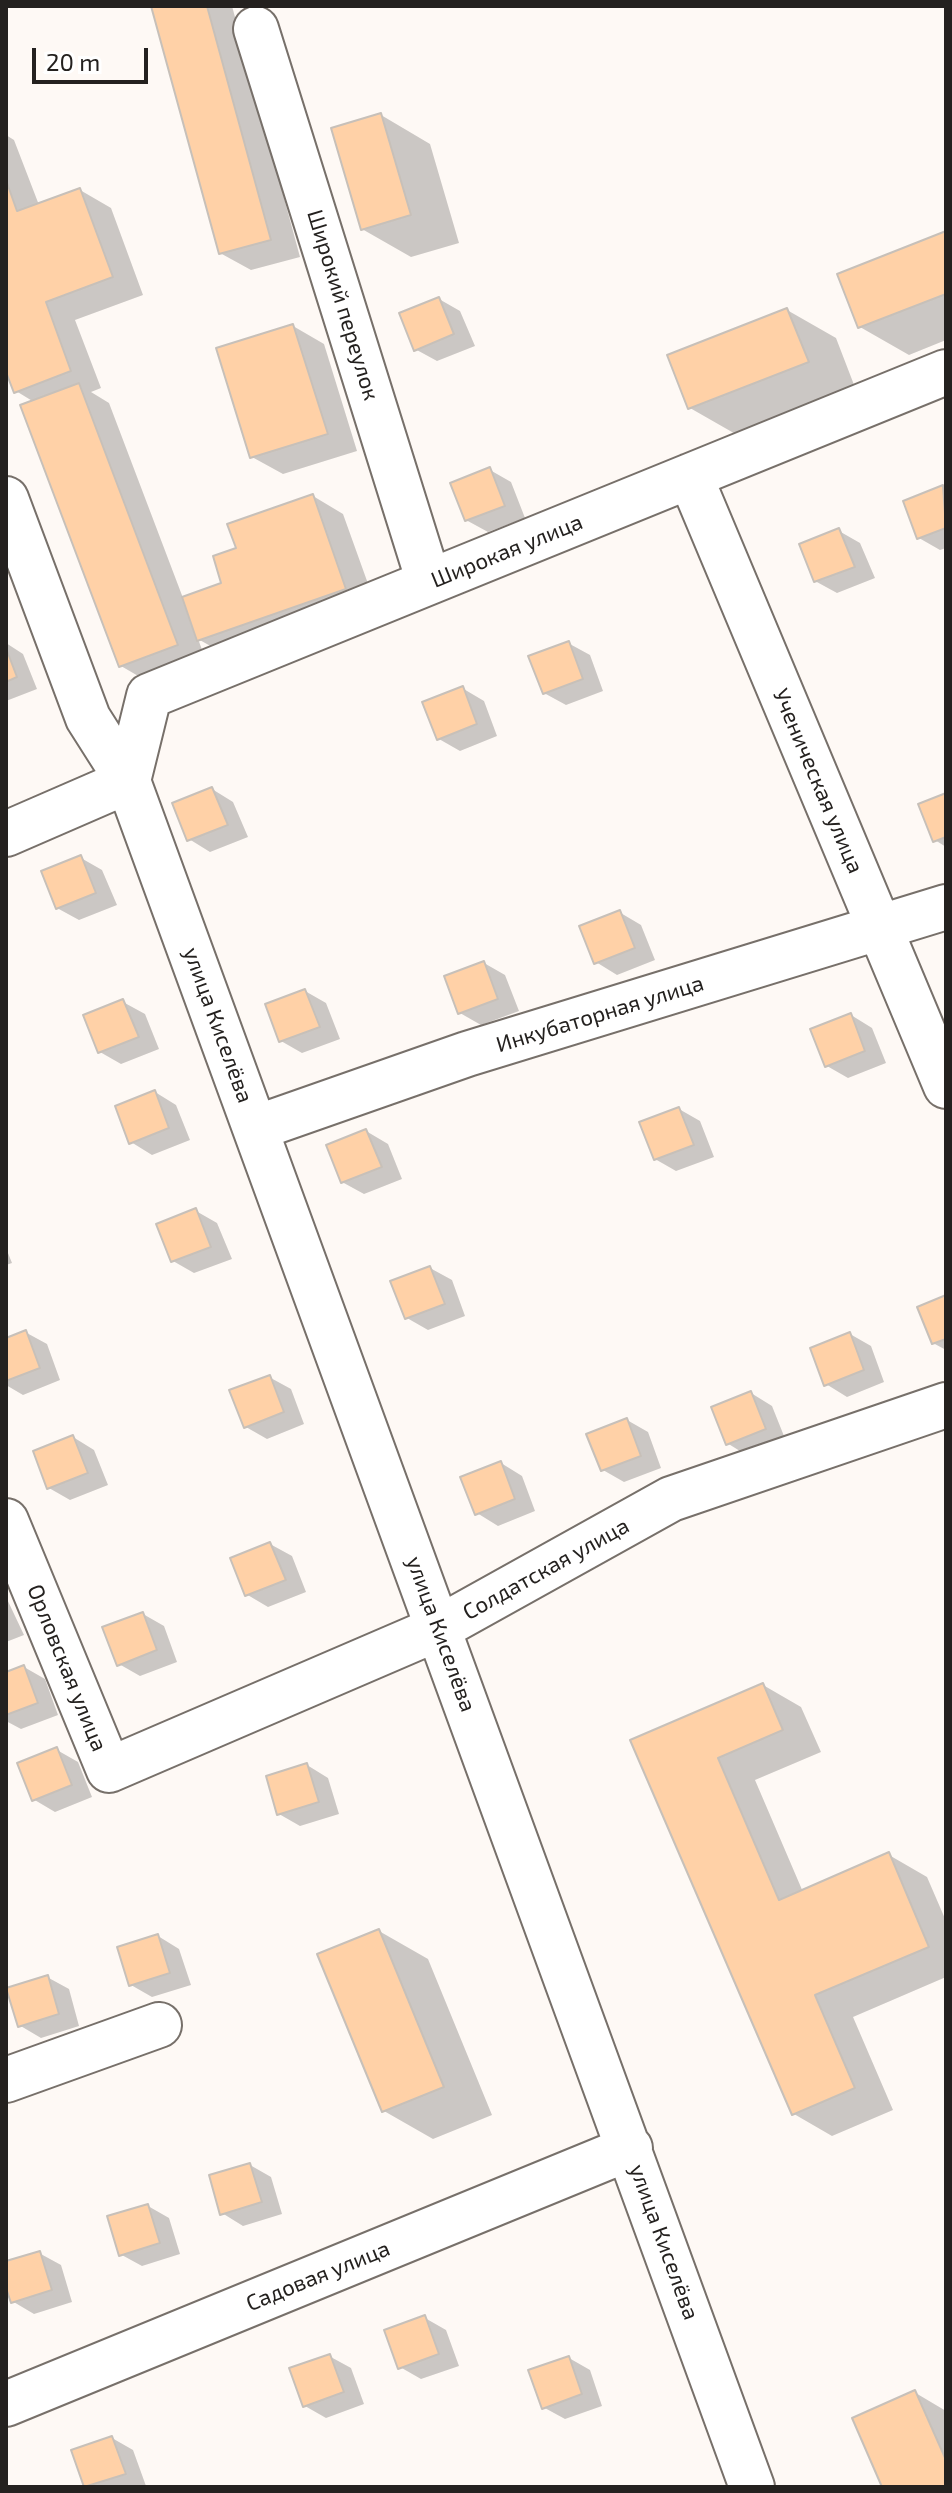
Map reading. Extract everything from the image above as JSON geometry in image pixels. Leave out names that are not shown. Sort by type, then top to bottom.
[{"type":"street","name":"Широкий переулок","points":[[256,29],[429,582]]},
{"type":"street","name":"Широкая улица","points":[[128,781],[149,696],[946,372]]},
{"type":"street","name":"Ученическая улица","points":[[690,476],[946,1086]]},
{"type":"street","name":"улица Киселёва","points":[[6,499],[88,718],[128,781],[752,2487]]},
{"type":"street","points":[[6,834],[128,781]]},
{"type":"street","name":"Инкубаторная улица","points":[[256,1128],[467,1054],[946,907]]},
{"type":"street","name":"Солдатская улица","points":[[109,1770],[439,1628],[671,1499],[946,1405]]},
{"type":"street","name":"Орловская улица","points":[[6,1521],[109,1770]]},
{"type":"street","points":[[6,2080],[159,2025]]},
{"type":"street","name":"Садовая улица","points":[[6,2404],[630,2148]]},
{"type":"building","points":[[151,6],[207,6],[271,240],[219,254]]},
{"type":"building","points":[[381,113],[411,215],[361,230],[331,128]]},
{"type":"building","points":[[6,180],[17,211],[80,188],[113,277],[46,302],[71,371],[14,393],[6,372]]},
{"type":"building","points":[[946,231],[946,294],[858,328],[837,274]]},
{"type":"building","points":[[439,297],[454,334],[414,351],[399,313]]},
{"type":"building","points":[[787,308],[809,362],[688,409],[667,355]]},
{"type":"building","points":[[293,324],[328,434],[250,458],[216,348]]},
{"type":"building","points":[[79,383],[178,645],[119,667],[20,405]]},
{"type":"building","points":[[490,467],[505,506],[465,521],[450,483]]},
{"type":"building","points":[[943,485],[946,528],[917,539],[903,501]]},
{"type":"building","points":[[313,494],[346,589],[197,641],[182,597],[221,583],[213,556],[236,548],[227,524]]},
{"type":"building","points":[[839,528],[855,567],[814,582],[799,544]]},
{"type":"building","points":[[569,641],[583,679],[543,694],[528,656]]},
{"type":"building","points":[[6,648],[17,677],[6,682]]},
{"type":"building","points":[[463,686],[477,724],[437,740],[422,702]]},
{"type":"building","points":[[212,787],[228,825],[187,841],[172,803]]},
{"type":"building","points":[[946,793],[946,837],[933,842],[918,804]]},
{"type":"building","points":[[81,855],[96,893],[56,909],[41,871]]},
{"type":"building","points":[[620,910],[635,948],[594,964],[579,926]]},
{"type":"building","points":[[484,961],[498,999],[458,1014],[444,976]]},
{"type":"building","points":[[305,989],[320,1027],[279,1042],[265,1004]]},
{"type":"building","points":[[123,999],[139,1037],[98,1053],[83,1015]]},
{"type":"building","points":[[851,1013],[865,1051],[825,1067],[810,1029]]},
{"type":"building","points":[[155,1090],[169,1128],[129,1144],[115,1106]]},
{"type":"building","points":[[679,1107],[694,1145],[654,1160],[639,1122]]},
{"type":"building","points":[[366,1129],[382,1167],[341,1183],[326,1145]]},
{"type":"building","points":[[196,1208],[211,1247],[171,1262],[156,1224]]},
{"type":"building","points":[[430,1266],[445,1304],[405,1319],[390,1281]]},
{"type":"building","points":[[946,1295],[946,1339],[932,1344],[917,1307]]},
{"type":"building","points":[[26,1330],[40,1368],[6,1381],[6,1338]]},
{"type":"building","points":[[850,1332],[864,1370],[824,1386],[810,1348]]},
{"type":"building","points":[[270,1375],[284,1412],[244,1428],[229,1390]]},
{"type":"building","points":[[751,1391],[766,1429],[726,1445],[711,1407]]},
{"type":"building","points":[[627,1418],[641,1456],[601,1471],[586,1434]]},
{"type":"building","points":[[73,1435],[88,1473],[47,1489],[33,1451]]},
{"type":"building","points":[[501,1461],[515,1499],[475,1515],[460,1477]]},
{"type":"building","points":[[270,1542],[286,1580],[245,1596],[230,1558]]},
{"type":"building","points":[[143,1612],[157,1650],[117,1666],[102,1627]]},
{"type":"building","points":[[24,1665],[38,1703],[6,1715],[6,1672]]},
{"type":"building","points":[[763,1683],[783,1730],[718,1758],[779,1900],[889,1852],[929,1947],[815,1995],[855,2088],[792,2115],[630,1740]]},
{"type":"building","points":[[57,1747],[72,1785],[32,1801],[17,1763]]},
{"type":"building","points":[[307,1763],[319,1802],[277,1815],[266,1776]]},
{"type":"building","points":[[379,1929],[444,2087],[382,2112],[317,1954]]},
{"type":"building","points":[[158,1934],[170,1973],[129,1986],[117,1947]]},
{"type":"building","points":[[48,1975],[59,2014],[18,2027],[6,1988]]},
{"type":"building","points":[[250,2163],[262,2202],[220,2215],[209,2175]]},
{"type":"building","points":[[148,2204],[160,2243],[119,2256],[107,2216]]},
{"type":"building","points":[[40,2251],[52,2290],[11,2303],[6,2288],[6,2261]]},
{"type":"building","points":[[425,2315],[439,2354],[398,2369],[384,2330]]},
{"type":"building","points":[[330,2354],[344,2392],[303,2407],[289,2368]]},
{"type":"building","points":[[569,2356],[582,2394],[542,2409],[528,2370]]},
{"type":"building","points":[[915,2390],[946,2460],[946,2487],[882,2487],[852,2418]]},
{"type":"building","points":[[112,2436],[126,2474],[84,2487],[71,2450]]}]
